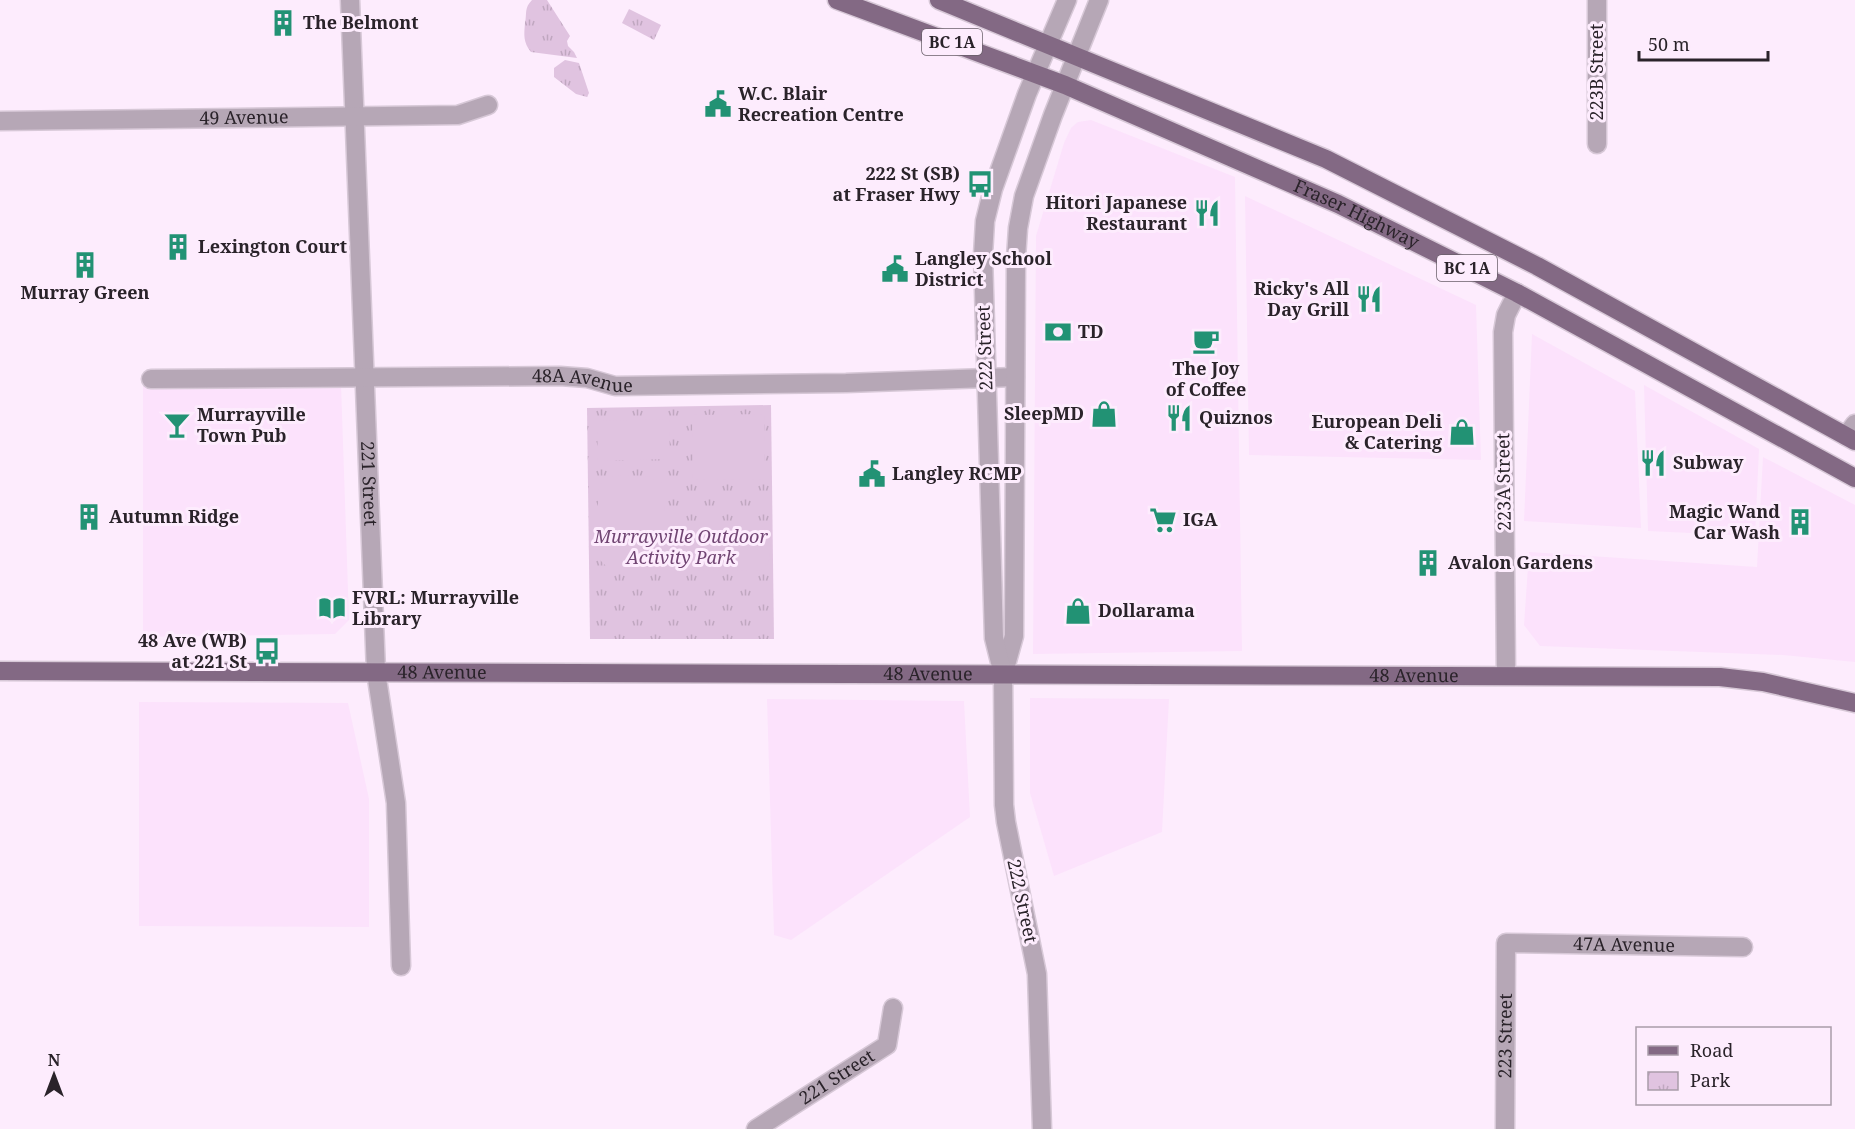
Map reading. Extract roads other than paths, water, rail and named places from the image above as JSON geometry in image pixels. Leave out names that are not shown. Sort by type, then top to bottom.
[{"type":"main road","name":"Fraser Highway","points":[[837,0],[1011,63],[1338,204],[1517,293],[1855,478]]},
{"type":"main road","name":"Fraser Highway","points":[[939,0],[1326,159],[1537,266],[1852,434]]},
{"type":"main road","name":"48 Avenue","points":[[0,671],[1720,677],[1763,682],[1855,703]]},
{"type":"street","name":"221 Street","points":[[350,0],[376,672],[396,803],[401,966]]},
{"type":"street","name":"222 Street","points":[[1042,1129],[1037,974],[1004,805],[1003,674],[994,638],[982,255],[985,221],[993,189],[1027,94],[1067,0]]},
{"type":"street","name":"222 Street","points":[[1003,674],[1014,636],[1018,228],[1024,196],[1099,0]]},
{"type":"street","name":"223B Street","points":[[1597,0],[1597,144]]},
{"type":"street","name":"49 Avenue","points":[[0,121],[458,115],[488,105]]},
{"type":"street","name":"223A Street","points":[[1506,675],[1503,332],[1506,315],[1517,293]]},
{"type":"street","name":"48A Avenue","points":[[151,379],[560,376],[587,378],[615,386],[846,383],[1015,377]]},
{"type":"street","name":"47A Avenue","points":[[1506,943],[1743,947]]},
{"type":"street","name":"223 Street","points":[[1505,1129],[1506,943]]},
{"type":"street","name":"221 Street","points":[[756,1129],[887,1045],[893,1008]]},
{"type":"place","name":"The Belmont","points":[[283,23]]},
{"type":"place","name":"W.C. Blair Recreation Centre","points":[[718,104]]},
{"type":"place","name":"222 St (SB) at Fraser Hwy","points":[[980,184]]},
{"type":"place","name":"Hitori Japanese Restaurant","points":[[1207,213]]},
{"type":"place","name":"Lexington Court","points":[[178,247]]},
{"type":"place","name":"Murray Green","points":[[85,265]]},
{"type":"place","name":"Langley School District","points":[[895,269]]},
{"type":"place","name":"Ricky's All Day Grill","points":[[1369,299]]},
{"type":"place","name":"TD","points":[[1058,332]]},
{"type":"place","name":"The Joy of Coffee","points":[[1206,341]]},
{"type":"place","name":"SleepMD","points":[[1104,414]]},
{"type":"place","name":"Quiznos","points":[[1179,418]]},
{"type":"place","name":"Murrayville Town Pub","points":[[177,425]]},
{"type":"place","name":"European Deli & Catering","points":[[1462,432]]},
{"type":"place","name":"Subway","points":[[1653,463]]},
{"type":"place","name":"Langley RCMP","points":[[872,474]]},
{"type":"place","name":"Autumn Ridge","points":[[89,517]]},
{"type":"place","name":"IGA","points":[[1163,520]]},
{"type":"place","name":"Magic Wand Car Wash","points":[[1800,522]]},
{"type":"place","name":"Avalon Gardens","points":[[1428,563]]},
{"type":"place","name":"FVRL: Murrayville Library","points":[[332,608]]},
{"type":"place","name":"Dollarama","points":[[1078,611]]},
{"type":"place","name":"48 Ave (WB) at 221 St","points":[[267,651]]},
{"type":"park label","name":"Murrayville Outdoor Activity Park","points":[[681,547]]}]
